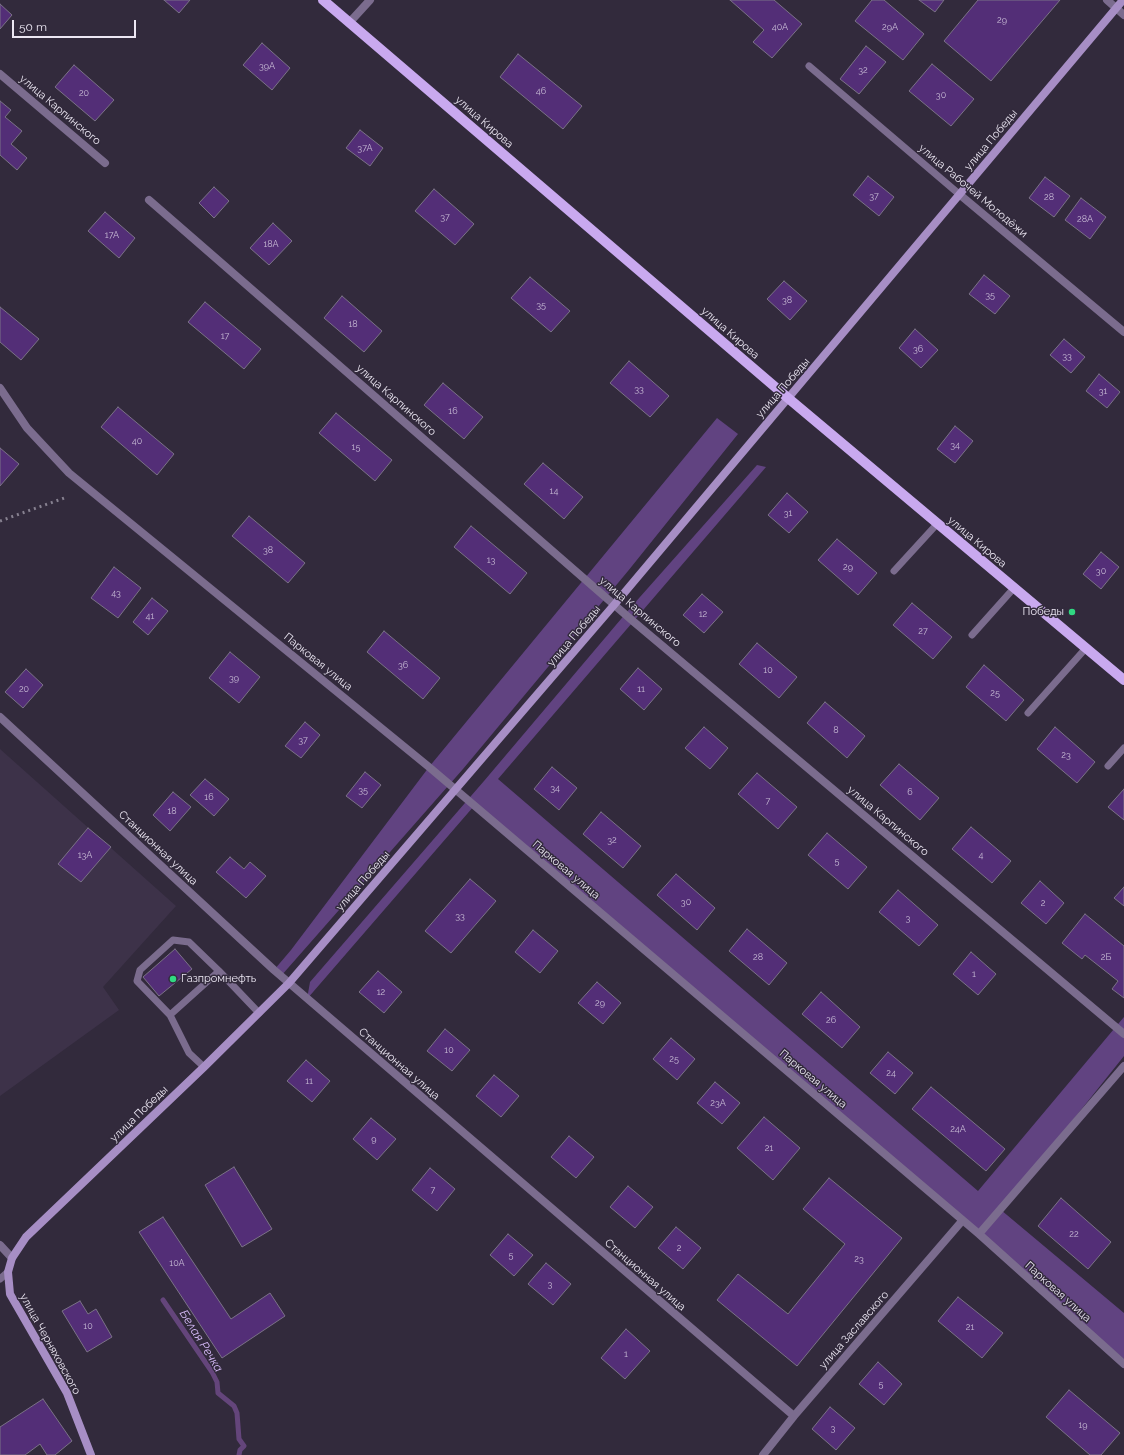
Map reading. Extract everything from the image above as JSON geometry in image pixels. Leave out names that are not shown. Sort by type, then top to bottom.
[{"type":"main road","name":"улица Кирова","points":[[323,0],[788,398],[1124,680]]},
{"type":"main road","name":"улица Победы","points":[[12,1258],[26,1237],[204,1067],[289,983],[614,605],[1123,0]]},
{"type":"main road","name":"улица Черняховского","points":[[12,1258],[8,1272],[10,1294],[67,1393],[91,1455]]},
{"type":"street","points":[[350,23],[370,0]]},
{"type":"street","points":[[1107,0],[1124,15]]},
{"type":"street","name":"улица Карпинского","points":[[0,74],[105,163]]},
{"type":"street","name":"улица Рабочей Молодёжи","points":[[959,194],[1124,332]]},
{"type":"street","name":"улица Карпинского","points":[[149,200],[614,605],[1124,1034]]},
{"type":"street","name":"Парковая улица","points":[[0,388],[27,428],[70,473],[429,767],[979,1234],[1124,1364]]},
{"type":"street","name":"Станционная улица","points":[[0,717],[274,970],[794,1416]]},
{"type":"street","points":[[979,1234],[1124,1066]]},
{"type":"street","name":"улица Заславского","points":[[764,1455],[794,1416],[962,1221]]},
{"type":"street","points":[[0,1245],[12,1258]]},
{"type":"lane","name":"улица Рабочей Молодёжи","points":[[809,66],[959,194]]},
{"type":"lane","points":[[894,571],[937,524]]},
{"type":"lane","points":[[972,635],[1014,588]]},
{"type":"lane","points":[[1028,713],[1086,648]]},
{"type":"lane","points":[[1108,766],[1124,748]]},
{"type":"lane","points":[[204,1067],[189,1053],[170,1015],[137,981],[140,970],[173,940],[189,942],[259,1013]]},
{"type":"lane","points":[[170,1015],[219,971]]},
{"type":"lane","points":[[0,1279],[8,1272]]},
{"type":"shaded area","points":[[717,418],[738,434],[628,571],[463,769],[281,976],[274,970],[291,950],[429,767]]},
{"type":"shaded area","points":[[757,465],[766,467],[498,779],[978,1191],[1124,1017],[1124,1056],[1001,1210],[1124,1313],[1124,1359],[474,806],[307,999],[310,982],[484,781],[632,606]]},
{"type":"shaded area","points":[[0,749],[176,906],[103,987],[119,1010],[0,1096]]},
{"type":"building","points":[[164,0],[190,0],[179,13]]},
{"type":"building","points":[[730,0],[774,0],[802,24],[772,58],[753,42],[764,30]]},
{"type":"building","points":[[872,0],[884,0],[924,34],[903,60],[855,21]]},
{"type":"building","points":[[919,0],[944,0],[935,12]]},
{"type":"building","points":[[978,0],[1060,0],[991,81],[944,41]]},
{"type":"building","points":[[0,4],[12,15],[0,29]]},
{"type":"building","points":[[262,43],[290,68],[272,90],[243,65]]},
{"type":"building","points":[[866,46],[886,62],[859,94],[840,79]]},
{"type":"building","points":[[518,54],[582,106],[563,129],[500,77]]},
{"type":"building","points":[[932,64],[974,99],[951,126],[909,91]]},
{"type":"building","points":[[74,65],[114,100],[95,121],[55,87]]},
{"type":"building","points":[[0,101],[11,110],[5,117],[22,131],[11,144],[27,158],[17,170],[0,155]]},
{"type":"building","points":[[360,130],[383,148],[370,166],[346,148]]},
{"type":"building","points":[[868,176],[894,197],[879,216],[853,195]]},
{"type":"building","points":[[1045,177],[1070,196],[1054,217],[1029,198]]},
{"type":"building","points":[[214,187],[229,201],[214,218],[199,203]]},
{"type":"building","points":[[434,189],[474,224],[455,245],[415,211]]},
{"type":"building","points":[[1081,198],[1106,217],[1090,239],[1065,220]]},
{"type":"building","points":[[105,212],[135,238],[119,258],[88,231]]},
{"type":"building","points":[[273,223],[292,241],[269,265],[250,248]]},
{"type":"building","points":[[984,275],[1010,296],[995,314],[969,294]]},
{"type":"building","points":[[530,277],[570,311],[551,332],[511,298]]},
{"type":"building","points":[[784,281],[807,301],[790,320],[767,299]]},
{"type":"building","points":[[342,296],[382,331],[364,352],[324,318]]},
{"type":"building","points":[[205,302],[261,349],[244,369],[188,322]]},
{"type":"building","points":[[0,307],[39,339],[21,360],[0,342]]},
{"type":"building","points":[[915,329],[938,350],[921,368],[899,348]]},
{"type":"building","points":[[1064,339],[1085,357],[1071,373],[1050,355]]},
{"type":"building","points":[[629,361],[669,396],[650,417],[610,383]]},
{"type":"building","points":[[1099,374],[1120,392],[1107,408],[1086,391]]},
{"type":"building","points":[[443,383],[483,417],[464,439],[424,405]]},
{"type":"building","points":[[118,407],[174,454],[157,475],[101,427]]},
{"type":"building","points":[[336,413],[392,460],[375,481],[319,433]]},
{"type":"building","points":[[955,426],[973,441],[955,463],[937,449]]},
{"type":"building","points":[[0,448],[19,464],[0,486]]},
{"type":"building","points":[[543,463],[583,497],[564,519],[524,484]]},
{"type":"building","points":[[787,493],[808,512],[789,533],[768,515]]},
{"type":"building","points":[[249,516],[305,563],[288,583],[232,536]]},
{"type":"building","points":[[471,526],[527,573],[510,594],[454,547]]},
{"type":"building","points":[[837,539],[877,573],[858,595],[818,560]]},
{"type":"building","points":[[1101,552],[1119,567],[1101,589],[1083,574]]},
{"type":"building","points":[[114,567],[141,588],[118,618],[91,598]]},
{"type":"building","points":[[702,594],[723,612],[704,633],[683,615]]},
{"type":"building","points":[[152,598],[168,611],[148,635],[133,622]]},
{"type":"building","points":[[912,603],[952,637],[933,659],[893,625]]},
{"type":"building","points":[[384,631],[440,678],[423,699],[367,652]]},
{"type":"building","points":[[757,643],[797,677],[779,698],[739,664]]},
{"type":"building","points":[[230,652],[260,677],[239,703],[209,678]]},
{"type":"building","points":[[984,665],[1024,700],[1006,721],[966,687]]},
{"type":"building","points":[[638,668],[662,689],[644,710],[620,689]]},
{"type":"building","points":[[26,669],[43,685],[23,708],[5,692]]},
{"type":"building","points":[[825,702],[865,736],[847,758],[807,723]]},
{"type":"building","points":[[305,722],[320,735],[301,758],[285,746]]},
{"type":"building","points":[[704,727],[728,748],[710,769],[685,748]]},
{"type":"building","points":[[1055,727],[1095,762],[1077,783],[1037,749]]},
{"type":"building","points":[[899,764],[939,798],[920,820],[880,785]]},
{"type":"building","points":[[552,767],[577,788],[559,810],[534,789]]},
{"type":"building","points":[[365,772],[381,785],[362,808],[346,796]]},
{"type":"building","points":[[757,773],[797,807],[778,829],[738,794]]},
{"type":"building","points":[[205,779],[229,799],[214,816],[190,795]]},
{"type":"building","points":[[1124,789],[1124,820],[1108,807]]},
{"type":"building","points":[[173,792],[191,807],[170,831],[153,815]]},
{"type":"building","points":[[601,812],[641,846],[623,868],[583,834]]},
{"type":"building","points":[[971,827],[1011,861],[992,883],[952,849]]},
{"type":"building","points":[[88,828],[111,847],[81,882],[58,864]]},
{"type":"building","points":[[827,833],[867,867],[848,889],[808,855]]},
{"type":"building","points":[[230,857],[244,869],[250,862],[266,876],[246,898],[216,872]]},
{"type":"building","points":[[676,874],[715,908],[697,930],[657,895]]},
{"type":"building","points":[[470,879],[496,901],[451,953],[425,931]]},
{"type":"building","points":[[1040,881],[1064,903],[1046,924],[1021,903]]},
{"type":"building","points":[[1124,887],[1124,906],[1114,898]]},
{"type":"building","points":[[898,890],[938,925],[919,946],[879,912]]},
{"type":"building","points":[[1085,914],[1124,946],[1124,998],[1112,989],[1118,981],[1085,955],[1082,959],[1062,943]]},
{"type":"building","points":[[747,929],[787,963],[769,985],[729,951]]},
{"type":"building","points":[[533,930],[558,951],[540,973],[515,952]]},
{"type":"building","points":[[175,949],[192,969],[159,996],[143,977]]},
{"type":"building","points":[[971,952],[996,974],[978,995],[953,974]]},
{"type":"building","points":[[378,971],[402,992],[384,1013],[359,992]]},
{"type":"building","points":[[597,982],[621,1003],[603,1024],[578,1003]]},
{"type":"building","points":[[821,992],[860,1027],[842,1048],[802,1014]]},
{"type":"building","points":[[445,1029],[470,1050],[452,1071],[427,1051]]},
{"type":"building","points":[[671,1038],[695,1059],[677,1080],[653,1059]]},
{"type":"building","points":[[888,1052],[913,1073],[895,1094],[870,1073]]},
{"type":"building","points":[[306,1060],[330,1081],[312,1102],[287,1081]]},
{"type":"building","points":[[494,1075],[519,1096],[501,1117],[476,1096]]},
{"type":"building","points":[[715,1082],[740,1103],[722,1124],[697,1103]]},
{"type":"building","points":[[931,1087],[1005,1149],[986,1171],[912,1109]]},
{"type":"building","points":[[764,1117],[800,1148],[773,1180],[737,1148]]},
{"type":"building","points":[[371,1118],[396,1139],[377,1160],[353,1139]]},
{"type":"building","points":[[569,1136],[594,1157],[576,1178],[551,1157]]},
{"type":"building","points":[[234,1167],[272,1229],[242,1247],[205,1185]]},
{"type":"building","points":[[430,1168],[455,1189],[437,1211],[412,1190]]},
{"type":"building","points":[[829,1178],[902,1238],[797,1366],[717,1300],[738,1274],[788,1314],[845,1244],[803,1209]]},
{"type":"building","points":[[628,1186],[653,1207],[635,1228],[610,1207]]},
{"type":"building","points":[[1061,1198],[1111,1242],[1088,1269],[1038,1226]]},
{"type":"building","points":[[163,1217],[231,1319],[270,1293],[285,1316],[222,1358],[139,1232]]},
{"type":"building","points":[[676,1227],[701,1248],[683,1269],[658,1248]]},
{"type":"building","points":[[508,1234],[533,1255],[514,1276],[490,1255]]},
{"type":"building","points":[[546,1263],[571,1284],[553,1305],[528,1284]]},
{"type":"building","points":[[958,1297],[1003,1333],[982,1358],[938,1321]]},
{"type":"building","points":[[80,1301],[88,1314],[96,1309],[112,1337],[87,1352],[62,1311]]},
{"type":"building","points":[[626,1329],[650,1351],[625,1379],[601,1358]]},
{"type":"building","points":[[878,1362],[902,1384],[884,1405],[859,1384]]},
{"type":"building","points":[[1069,1390],[1120,1433],[1101,1455],[1090,1455],[1046,1417]]},
{"type":"building","points":[[43,1399],[72,1441],[55,1455],[47,1455],[40,1444],[25,1455],[0,1455],[0,1427]]},
{"type":"building","points":[[830,1407],[855,1428],[836,1450],[812,1429]]},
{"type":"waterway","name":"Белая Речка","points":[[163,1300],[212,1372],[217,1382],[218,1393],[234,1406],[237,1413],[239,1439],[244,1446],[240,1450],[239,1455]]},
{"type":"railway","points":[[0,521],[67,497]]},
{"type":"place","name":"Победы","points":[[1072,612]]},
{"type":"place","name":"Газпромнефть","points":[[173,979]]}]
